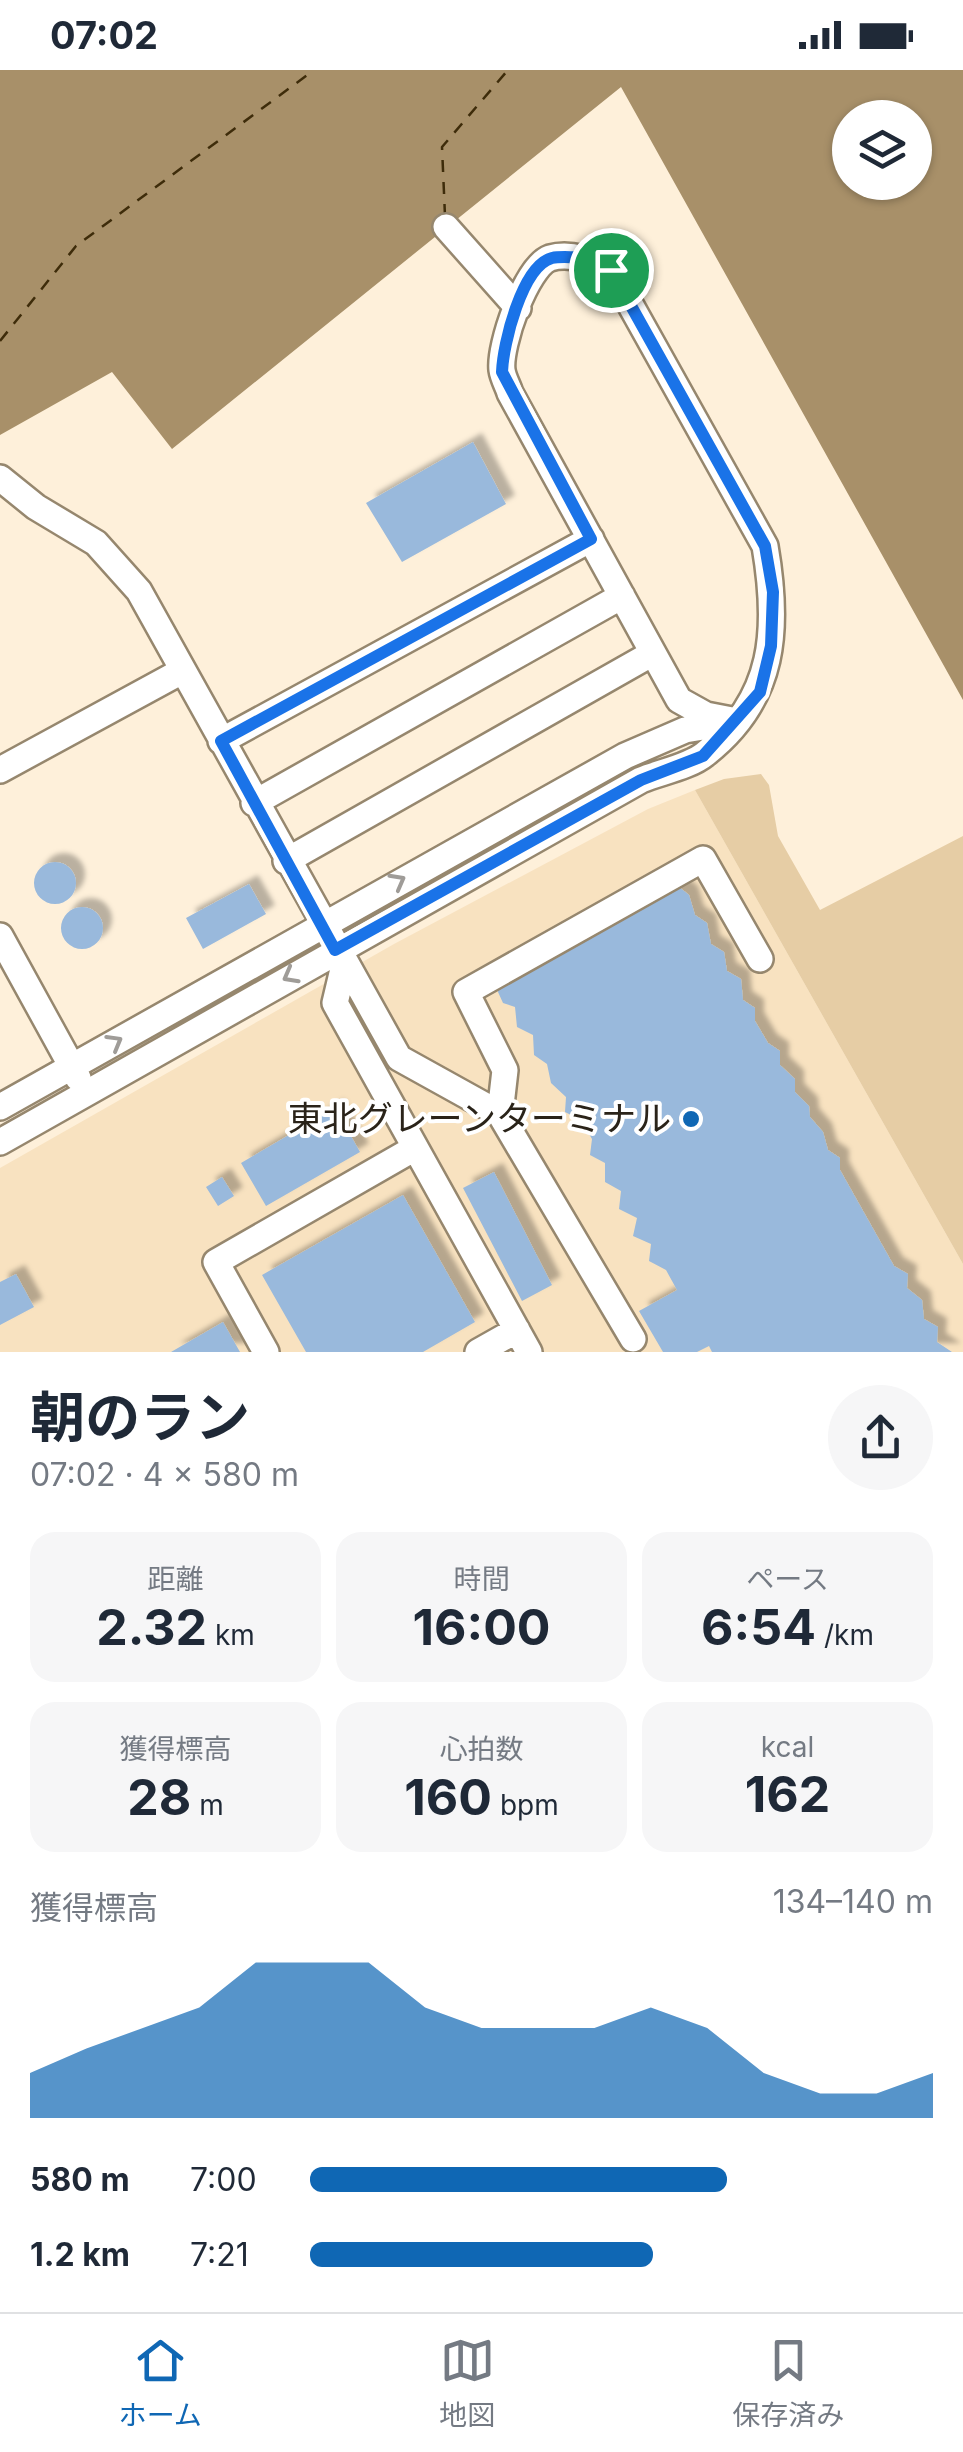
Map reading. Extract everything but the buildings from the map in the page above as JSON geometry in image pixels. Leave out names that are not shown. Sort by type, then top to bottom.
[{"type":"street","points":[[446,227],[518,308]]},
{"type":"street","points":[[0,1142],[86,1092],[340,958],[641,780],[703,756],[736,721],[760,692],[771,646],[773,592],[765,546],[611,270],[584,257],[549,258],[530,275],[503,349],[502,372],[680,700],[706,715],[736,721]]},
{"type":"street","points":[[0,478],[36,507],[96,543],[138,590],[399,1058],[500,1114],[633,1338]]},
{"type":"street","points":[[221,741],[591,539]]},
{"type":"street","points":[[254,803],[622,596]]},
{"type":"street","points":[[286,861],[653,653]]},
{"type":"street","points":[[0,770],[182,671]]},
{"type":"street","points":[[0,1108],[317,917],[626,756],[685,730],[736,721]]},
{"type":"street","points":[[500,1114],[505,1070],[466,992],[703,859],[760,959]]},
{"type":"street","points":[[0,936],[86,1092]]},
{"type":"street","points":[[340,958],[335,1004],[523,1341],[478,1352]]},
{"type":"street","points":[[266,1352],[216,1262],[415,1148]]},
{"type":"shaded area","points":[[0,70],[963,70],[963,700],[621,87],[172,449],[112,372],[0,435]]},
{"type":"shaded area","points":[[761,774],[769,785],[778,836],[820,910],[963,836],[963,1264],[695,790],[724,779]]},
{"type":"shaded area","points":[[695,790],[963,1264],[963,1352],[0,1352],[0,1168],[394,944],[648,809]]},
{"type":"ferry route","points":[[0,341],[76,246],[314,70]]},
{"type":"ferry route","points":[[445,216],[442,147],[508,70]]},
{"type":"place","name":"東北グレーンターミナル","points":[[691,1119]]},
{"type":"route","points":[[584,257],[611,270],[765,546],[773,592],[771,646],[760,692],[703,756],[641,780],[335,950],[221,741],[591,539],[510,392],[502,372],[503,349],[530,275],[549,258],[584,257]]}]
